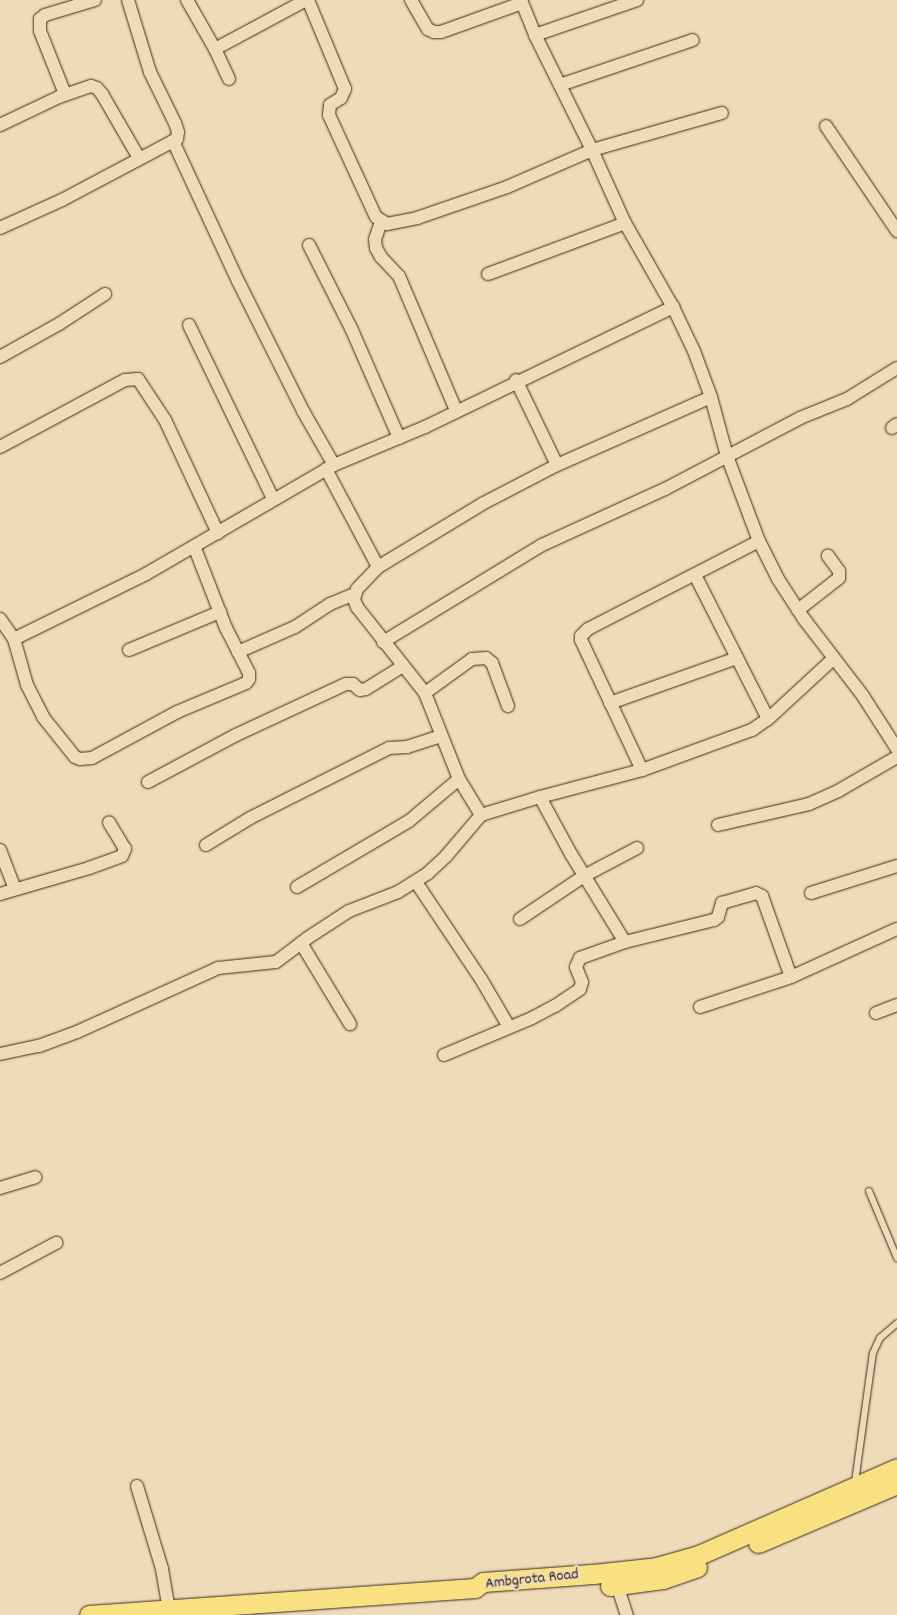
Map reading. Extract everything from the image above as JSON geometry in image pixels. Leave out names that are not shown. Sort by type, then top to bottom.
[{"type":"main road","name":"Ambgrota Road","points":[[89,1615],[475,1588],[483,1582],[609,1573],[673,1563],[699,1555],[897,1468]]},
{"type":"main road","points":[[475,1588],[484,1594],[617,1585],[648,1582],[677,1576],[792,1530],[897,1484]]},
{"type":"street","points":[[65,94],[40,31],[40,19],[45,15],[95,0]]},
{"type":"street","points":[[0,228],[62,200],[173,141],[178,136],[178,132],[150,72],[128,0]]},
{"type":"street","points":[[186,0],[215,49],[229,79]]},
{"type":"street","points":[[215,49],[307,0],[345,89],[341,98],[330,105],[329,115],[380,222],[375,240],[376,248],[381,257],[399,276],[456,410]]},
{"type":"street","points":[[411,0],[428,29],[434,32],[441,32],[521,2],[625,223],[673,307],[711,397],[727,456],[759,541],[778,579],[833,659],[862,696],[897,749]]},
{"type":"street","points":[[535,35],[637,0]]},
{"type":"street","points":[[560,85],[693,40]]},
{"type":"street","points":[[0,125],[83,87],[97,88],[139,158]]},
{"type":"street","points":[[380,222],[394,224],[460,204],[506,187],[592,150],[722,113]]},
{"type":"street","points":[[826,126],[897,231]]},
{"type":"street","points":[[173,141],[238,281],[378,568]]},
{"type":"street","points":[[488,274],[625,223]]},
{"type":"street","points":[[309,245],[351,328],[399,438]]},
{"type":"street","points":[[0,357],[59,324],[105,294]]},
{"type":"street","points":[[14,639],[108,594],[218,533],[330,467],[399,438],[516,380],[673,307]]},
{"type":"street","points":[[189,325],[273,499]]},
{"type":"street","points":[[383,642],[542,545],[657,493],[800,418],[847,399],[897,368]]},
{"type":"street","points":[[0,447],[117,384],[138,378],[164,420],[218,533]]},
{"type":"street","points":[[516,380],[557,465]]},
{"type":"street","points":[[238,652],[295,627],[330,604],[355,594],[378,568],[482,504],[557,465],[711,397]]},
{"type":"street","points":[[642,770],[581,640],[584,632],[759,541]]},
{"type":"street","points":[[0,619],[14,639],[34,702],[43,717],[75,757],[80,759],[92,758],[178,712],[246,683],[249,679],[249,672],[220,612],[194,546]]},
{"type":"street","points":[[798,610],[839,578],[839,571],[828,556]]},
{"type":"street","points":[[695,575],[768,719]]},
{"type":"street","points":[[355,594],[358,607],[383,642],[425,693],[440,736],[459,779],[481,815]]},
{"type":"street","points":[[129,650],[220,612]]},
{"type":"street","points":[[425,693],[472,659],[486,658],[492,663],[508,706]]},
{"type":"street","points":[[610,703],[737,658]]},
{"type":"street","points":[[0,1054],[39,1046],[77,1032],[218,968],[276,962],[349,911],[398,892],[416,882],[447,855],[481,815],[642,770],[752,730],[768,719],[833,659]]},
{"type":"street","points":[[148,782],[236,735],[346,684],[353,684],[360,690],[366,689],[402,666]]},
{"type":"street","points":[[206,845],[250,818],[389,748],[407,747],[440,736]]},
{"type":"street","points":[[718,825],[808,804],[838,790],[897,757]]},
{"type":"street","points":[[296,887],[409,821],[459,779]]},
{"type":"street","points":[[540,797],[584,876],[625,942]]},
{"type":"street","points":[[0,894],[89,868],[122,856],[124,849],[109,822]]},
{"type":"street","points":[[520,919],[584,876],[637,848]]},
{"type":"street","points":[[0,850],[15,889]]},
{"type":"street","points":[[811,893],[897,866]]},
{"type":"street","points":[[416,882],[481,979],[509,1027]]},
{"type":"street","points":[[444,1055],[556,1006],[580,990],[582,982],[576,967],[580,958],[625,942],[714,920],[718,917],[722,903],[760,894],[764,900],[791,976]]},
{"type":"street","points":[[700,1007],[791,976],[897,929]]},
{"type":"street","points":[[301,943],[350,1024]]},
{"type":"street","points":[[876,1013],[897,1005]]},
{"type":"street","points":[[0,1188],[35,1177]]},
{"type":"street","points":[[0,1273],[56,1242]]},
{"type":"street","points":[[137,1486],[160,1561],[169,1610]]},
{"type":"street","points":[[617,1585],[627,1615]]},
{"type":"lane","points":[[869,1191],[897,1258]]},
{"type":"lane","points":[[854,1488],[873,1353],[880,1338],[897,1323]]}]
